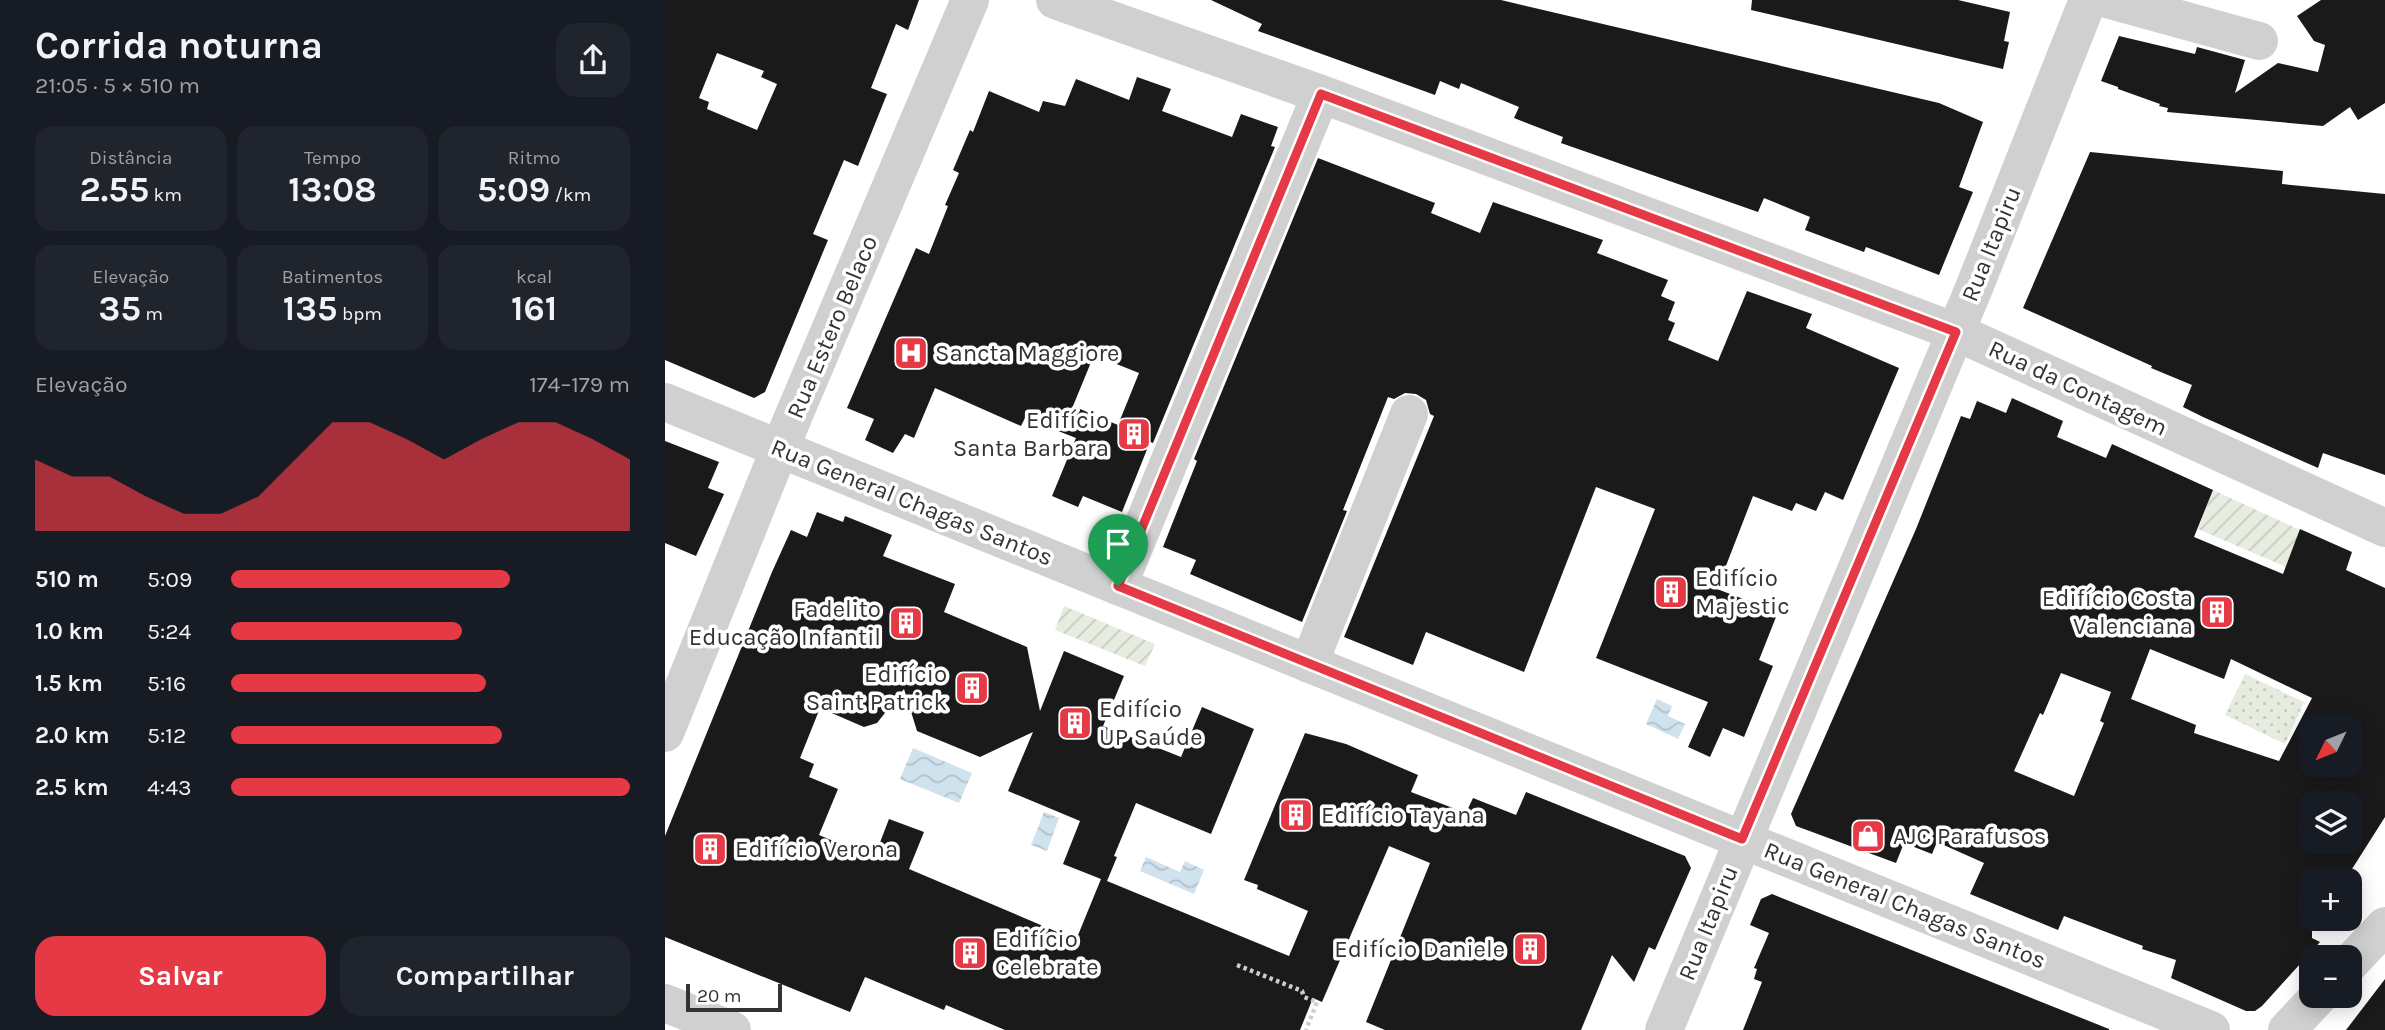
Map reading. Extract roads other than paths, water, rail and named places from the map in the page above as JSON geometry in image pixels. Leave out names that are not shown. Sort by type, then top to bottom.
[{"type":"street","name":"Rua Estero Belaco","points":[[665,733],[780,448],[970,0]]},
{"type":"street","name":"Rua da Contagem","points":[[1055,0],[1321,94],[1956,332],[2385,528]]},
{"type":"street","name":"Rua Itapiru","points":[[1664,1030],[1956,332],[2088,0]]},
{"type":"street","points":[[2110,0],[2259,41]]},
{"type":"street","points":[[1118,586],[1321,94]]},
{"type":"street","name":"Rua General Chagas Santos","points":[[665,402],[2211,1030]]},
{"type":"street","points":[[1309,664],[1409,414]]},
{"type":"street","points":[[2362,950],[2385,926]]},
{"type":"street","points":[[665,1003],[732,1030]]},
{"type":"street","points":[[2287,1030],[2308,1008]]},
{"type":"water","points":[[1657,699],[1672,706],[1668,716],[1685,724],[1678,739],[1646,724]]},
{"type":"water","points":[[913,748],[972,773],[959,803],[900,779]]},
{"type":"water","points":[[1044,812],[1059,818],[1047,851],[1031,845]]},
{"type":"water","points":[[1146,857],[1180,872],[1185,861],[1204,870],[1194,894],[1140,871]]},
{"type":"place","name":"Sancta Maggiore","points":[[911,353]]},
{"type":"place","name":"Edifício Santa Barbara","points":[[1134,434]]},
{"type":"place","name":"Edifício Majestic","points":[[1671,592]]},
{"type":"place","name":"Edifício Costa Valenciana","points":[[2217,612]]},
{"type":"place","name":"Fadelito Educação Infantil","points":[[906,623]]},
{"type":"place","name":"Edifício Saint Patrick","points":[[972,688]]},
{"type":"place","name":"Edifício UP Saúde","points":[[1075,723]]},
{"type":"place","name":"Edifício Tayana","points":[[1296,815]]},
{"type":"place","name":"AJC Parafusos","points":[[1868,836]]},
{"type":"place","name":"Edifício Verona","points":[[710,849]]},
{"type":"place","name":"Edifício Daniele","points":[[1530,949]]},
{"type":"place","name":"Edifício Celebrate","points":[[970,953]]}]
